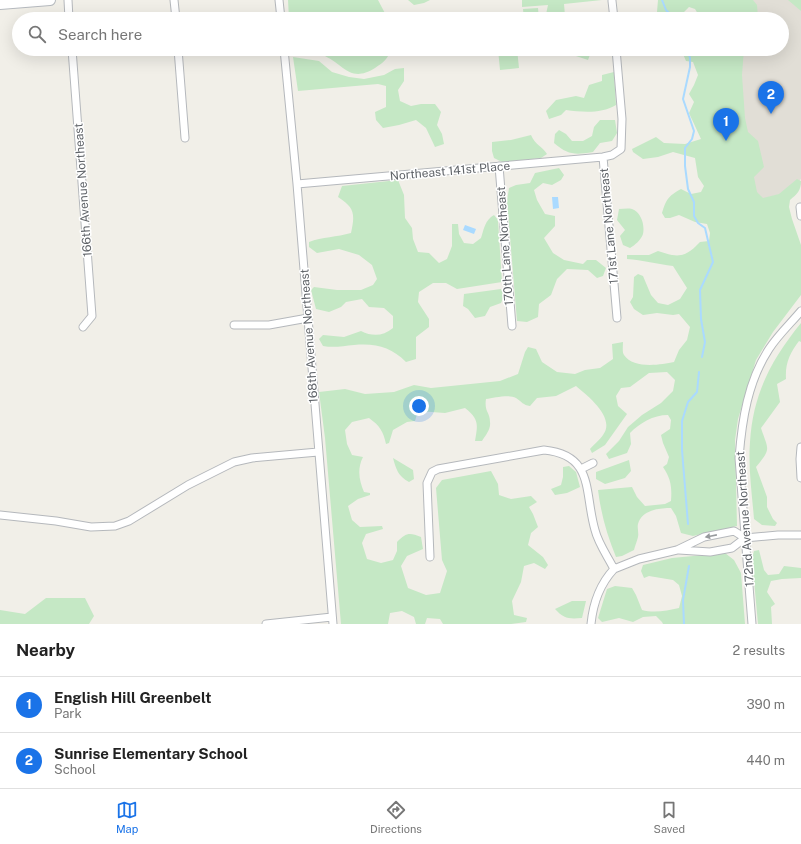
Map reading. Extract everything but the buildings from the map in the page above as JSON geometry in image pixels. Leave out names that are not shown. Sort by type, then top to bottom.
[{"type":"street","points":[[0,4],[50,0]]},
{"type":"street","points":[[68,0],[69,12]]},
{"type":"street","points":[[174,0],[175,12]]},
{"type":"street","points":[[279,0],[280,12]]},
{"type":"street","points":[[612,1],[613,12]]},
{"type":"street","name":"166th Avenue Northeast","points":[[73,56],[92,316],[83,327]]},
{"type":"street","points":[[179,56],[185,138]]},
{"type":"street","name":"168th Avenue Northeast","points":[[285,56],[297,184],[332,621]]},
{"type":"street","name":"171st Lane Northeast","points":[[617,56],[622,119],[622,144],[621,149],[612,155],[603,157],[617,318]]},
{"type":"street","name":"Northeast 141st Place","points":[[297,184],[603,157]]},
{"type":"street","name":"170th Lane Northeast","points":[[499,166],[512,326]]},
{"type":"street","points":[[800,207],[801,216]]},
{"type":"street","name":"172nd Avenue Northeast","points":[[752,624],[739,458],[745,406],[754,378],[769,349],[801,311]]},
{"type":"street","points":[[234,325],[269,325],[308,318]]},
{"type":"street","points":[[801,447],[801,478]]},
{"type":"street","points":[[430,557],[427,483],[432,472],[438,469],[544,450],[566,455],[573,460],[581,470],[587,487],[590,513],[595,532],[614,569]]},
{"type":"street","points":[[0,515],[56,521],[91,527],[115,526],[129,522],[188,486],[234,462],[252,458],[318,452]]},
{"type":"street","points":[[581,470],[593,463]]},
{"type":"street","points":[[592,624],[595,605],[602,587],[607,577],[614,569],[639,559],[677,550],[704,537],[734,531],[745,538]]},
{"type":"street","points":[[677,550],[710,552],[732,548],[745,538],[778,535],[801,535]]},
{"type":"street","points":[[266,624],[332,621]]},
{"type":"shaded area","points":[[733,0],[801,0],[801,179],[751,233],[737,56],[789,56],[789,12],[734,12]]},
{"type":"green space","points":[[288,0],[378,0],[384,12],[289,12]]},
{"type":"green space","points":[[408,0],[430,0],[414,5]]},
{"type":"green space","points":[[522,0],[602,0],[564,4],[565,12],[546,12],[548,5],[522,7]]},
{"type":"green space","points":[[658,0],[753,0],[757,5],[758,12],[697,12],[695,9],[689,7],[684,12],[657,12]]},
{"type":"green space","points":[[788,0],[801,0],[801,11]]},
{"type":"green space","points":[[538,8],[538,12],[523,12],[523,9]]},
{"type":"green space","points":[[325,56],[388,56],[375,68],[360,74],[348,71]]},
{"type":"green space","points":[[499,56],[518,56],[519,68],[500,70]]},
{"type":"green space","points":[[576,56],[590,56],[588,60]]},
{"type":"green space","points":[[684,56],[743,56],[742,75],[745,118],[748,132],[758,141],[764,167],[754,177],[757,192],[763,198],[779,194],[797,179],[801,181],[797,194],[790,200],[789,207],[801,245],[801,295],[773,332],[756,360],[738,419],[735,440],[737,526],[693,536],[681,533],[676,516],[671,508],[656,509],[647,513],[640,519],[638,524],[638,537],[634,550],[622,556],[616,557],[605,524],[598,490],[632,487],[637,497],[645,506],[665,504],[671,501],[670,483],[668,475],[663,467],[667,464],[669,457],[661,435],[670,429],[671,420],[668,415],[652,418],[634,429],[630,433],[631,444],[627,453],[609,459],[606,454],[619,441],[628,427],[642,415],[661,403],[673,391],[675,380],[667,372],[649,373],[630,387],[621,388],[616,396],[618,406],[627,414],[605,445],[592,453],[590,449],[603,435],[606,428],[606,422],[599,408],[576,386],[556,396],[537,398],[530,406],[524,404],[516,398],[509,396],[486,399],[490,427],[482,441],[475,441],[477,430],[476,422],[473,415],[465,408],[445,413],[418,411],[415,421],[407,422],[393,430],[389,443],[386,444],[380,429],[369,418],[352,422],[345,430],[347,444],[352,455],[363,457],[359,470],[360,479],[364,492],[370,493],[370,495],[358,499],[348,506],[352,520],[360,527],[382,526],[383,529],[366,534],[362,543],[367,559],[381,563],[393,560],[397,551],[397,542],[403,537],[408,534],[413,534],[421,537],[423,549],[407,556],[401,566],[408,588],[426,595],[440,593],[447,571],[442,560],[436,488],[442,480],[491,471],[498,484],[499,495],[511,499],[531,496],[537,502],[529,507],[538,527],[531,533],[528,545],[543,557],[548,565],[545,569],[534,563],[524,566],[521,582],[512,601],[514,615],[527,618],[526,622],[511,624],[443,624],[440,619],[427,618],[425,624],[416,624],[414,617],[402,611],[390,613],[388,624],[341,624],[325,438],[319,392],[345,389],[365,394],[394,392],[414,385],[431,388],[500,381],[518,374],[528,347],[536,349],[542,362],[557,372],[575,374],[585,370],[600,368],[613,359],[612,344],[623,342],[624,355],[634,362],[647,365],[674,362],[679,350],[687,340],[690,327],[679,314],[673,315],[657,313],[643,315],[634,309],[630,302],[633,297],[634,277],[638,274],[643,276],[651,295],[658,303],[668,305],[680,299],[687,288],[673,266],[627,259],[627,255],[649,255],[658,251],[671,255],[681,255],[690,251],[700,242],[709,241],[710,233],[707,224],[695,222],[679,215],[665,218],[662,213],[668,199],[681,189],[691,194],[701,192],[704,186],[698,177],[695,158],[673,152],[658,157],[643,159],[633,152],[632,149],[656,137],[664,143],[685,144],[701,139],[689,113],[694,102],[689,94],[698,75],[693,62],[686,61]]},
{"type":"green space","points":[[293,57],[319,61],[332,72],[349,77],[364,79],[384,75],[395,69],[404,68],[404,81],[398,90],[400,101],[411,106],[435,104],[441,112],[437,125],[442,134],[444,144],[435,147],[426,128],[416,120],[383,128],[376,120],[375,112],[386,107],[386,86],[378,84],[298,91]]},
{"type":"green space","points":[[614,72],[616,105],[598,111],[585,112],[566,110],[561,115],[549,119],[546,111],[556,100],[576,96],[584,98],[589,85],[602,81],[602,75]]},
{"type":"green space","points":[[600,120],[615,120],[617,133],[612,141],[600,143],[593,152],[576,154],[563,150],[554,143],[555,134],[559,130],[566,134],[572,141],[583,141],[592,136],[594,127]]},
{"type":"green space","points":[[531,135],[534,141],[547,154],[541,158],[502,162],[494,158],[492,142],[511,140]]},
{"type":"green space","points":[[559,168],[564,175],[561,180],[552,185],[543,183],[534,190],[537,200],[545,214],[555,216],[555,226],[544,238],[553,253],[564,260],[583,264],[587,260],[596,260],[606,268],[603,276],[597,278],[588,270],[567,269],[557,279],[551,295],[539,304],[538,317],[527,322],[517,321],[507,201],[509,188],[516,185],[530,183],[535,173]]},
{"type":"green space","points":[[398,180],[404,195],[405,218],[412,228],[413,239],[418,252],[429,253],[439,263],[447,259],[452,246],[452,224],[458,224],[459,234],[464,243],[473,244],[481,238],[487,222],[494,215],[498,220],[502,282],[457,289],[446,283],[433,283],[419,292],[418,302],[429,319],[429,327],[416,337],[416,359],[406,362],[395,353],[383,347],[369,345],[335,347],[323,346],[319,339],[323,335],[344,337],[361,331],[374,335],[385,333],[393,328],[393,316],[384,308],[369,307],[362,299],[346,302],[341,307],[329,312],[316,309],[311,290],[314,287],[337,290],[361,290],[373,285],[377,279],[372,265],[359,255],[339,249],[317,253],[309,247],[309,242],[314,240],[351,233],[353,216],[351,208],[338,197],[342,186]]},
{"type":"green space","points":[[619,209],[632,209],[638,213],[643,223],[642,236],[638,242],[630,248],[623,245],[620,236],[625,230],[617,220]]},
{"type":"green space","points":[[501,289],[504,296],[501,303],[490,307],[485,316],[475,318],[468,309],[463,306],[464,294]]},
{"type":"green space","points":[[801,323],[801,342],[799,341],[789,358],[786,368],[786,379],[777,384],[780,402],[761,428],[767,449],[765,456],[756,467],[767,497],[767,507],[773,519],[777,523],[775,526],[762,525],[754,519],[750,480],[750,442],[755,408],[765,378],[772,364]]},
{"type":"green space","points":[[393,458],[413,470],[414,479],[409,482],[400,475],[396,469]]},
{"type":"green space","points":[[629,460],[631,471],[625,478],[605,484],[596,479],[596,472]]},
{"type":"green space","points":[[569,466],[576,472],[580,487],[567,493],[555,495],[551,489],[561,485],[563,467]]},
{"type":"green space","points":[[759,550],[764,570],[768,575],[779,574],[784,566],[801,568],[801,578],[771,581],[767,592],[775,604],[771,607],[772,624],[758,624],[752,559],[754,551]]},
{"type":"green space","points":[[725,553],[734,560],[741,573],[745,624],[663,624],[656,616],[643,617],[633,622],[619,618],[602,622],[598,618],[607,589],[615,586],[632,588],[642,610],[660,611],[679,608],[682,596],[679,585],[673,580],[649,576],[644,578],[641,571],[643,565],[672,558]]},
{"type":"green space","points":[[46,598],[85,598],[94,616],[89,624],[0,624],[0,610],[25,614]]},
{"type":"green space","points":[[572,601],[586,601],[582,618],[567,618],[555,609]]},
{"type":"water","points":[[552,197],[558,197],[559,208],[553,209]]},
{"type":"water","points":[[465,225],[476,229],[474,234],[463,230]]},
{"type":"waterway","points":[[662,0],[668,12]]},
{"type":"waterway","points":[[689,56],[690,67],[683,99],[694,131],[692,139],[685,148],[685,166],[688,189],[694,202],[694,216],[698,223],[705,228],[713,262],[700,290],[701,319],[705,342],[702,357]]},
{"type":"waterway","points":[[688,524],[682,450],[682,421],[688,402],[697,392],[699,372]]},
{"type":"waterway","points":[[684,624],[683,600],[689,566]]},
{"type":"place","name":"Sunrise Elementary School","points":[[771,114]]},
{"type":"place","name":"English Hill Greenbelt","points":[[726,141]]}]
